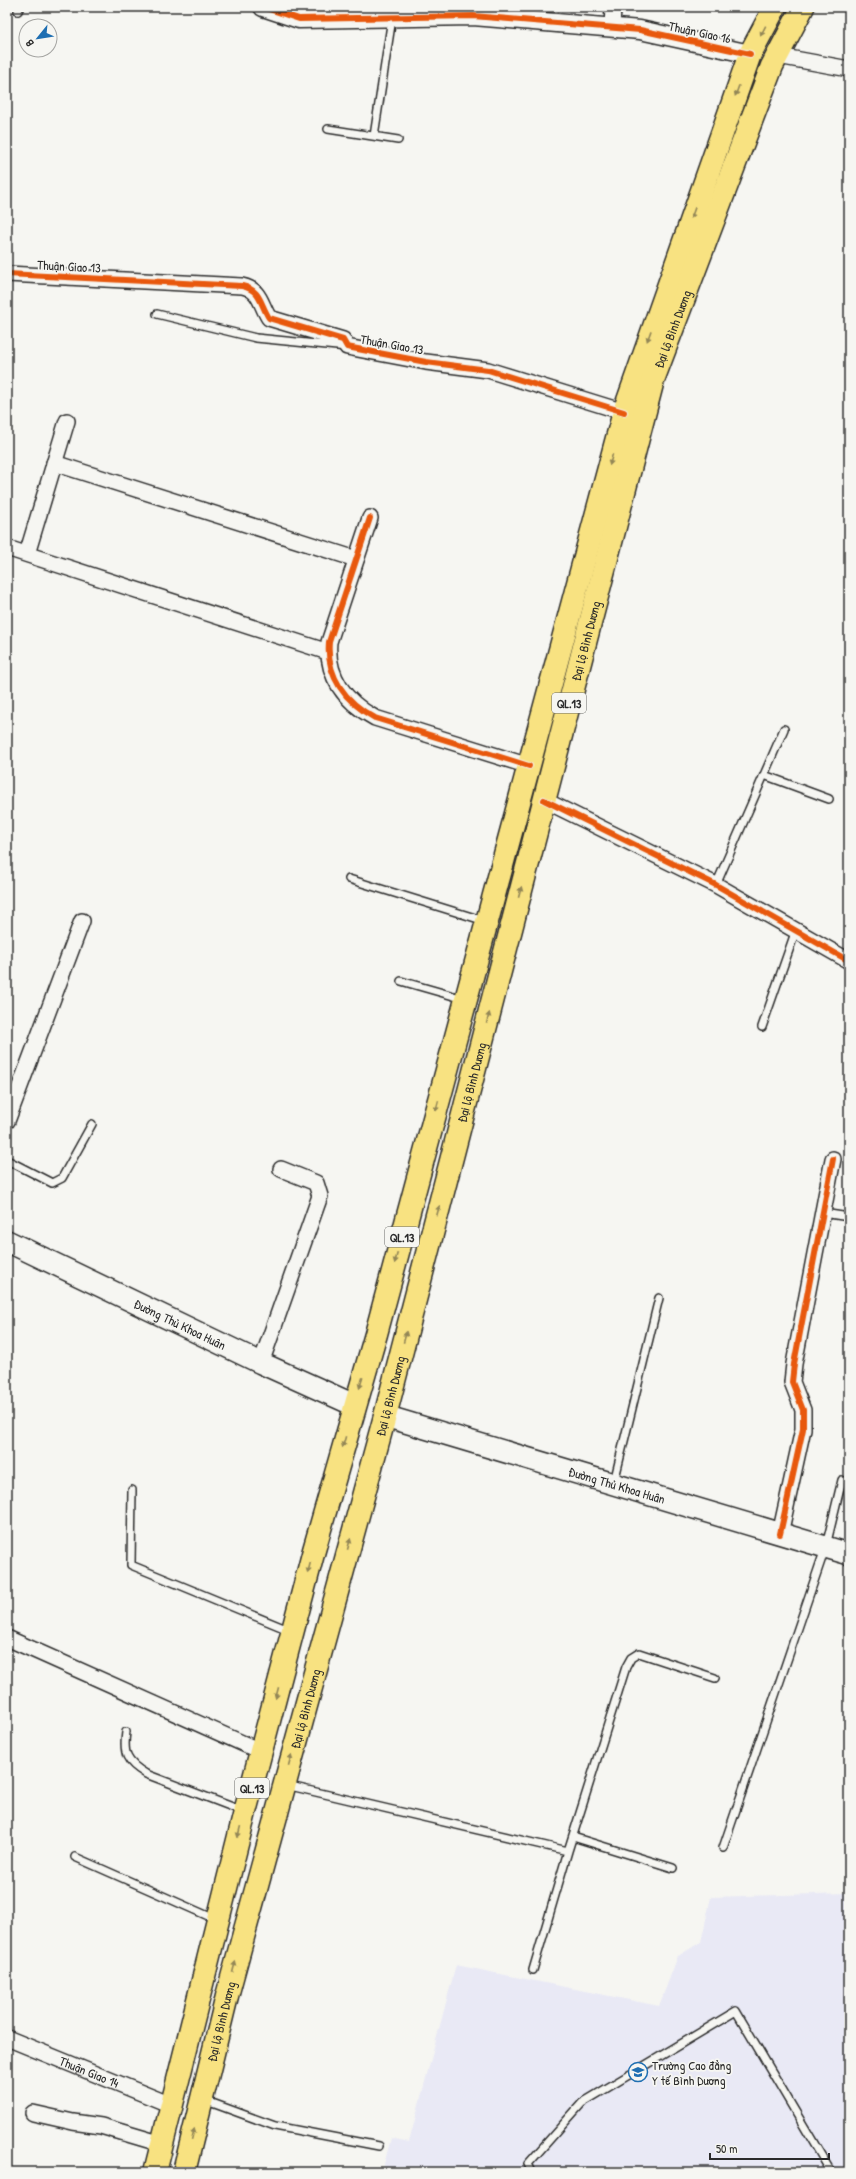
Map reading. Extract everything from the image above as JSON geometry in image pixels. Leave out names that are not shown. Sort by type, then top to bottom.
[{"type":"highway","name":"Đại lộ Bình Dương","points":[[155,2172],[245,1812],[354,1405],[376,1334],[624,412],[750,54],[775,7]]},
{"type":"highway","name":"Đại lộ Bình Dương","points":[[184,2172],[227,1996],[283,1785],[385,1416],[653,380],[778,56],[804,7]]},
{"type":"highway","points":[[354,1405],[385,1416]]},
{"type":"main road","name":"Đường Thủ Khoa Huân","points":[[7,1241],[261,1363],[354,1405]]},
{"type":"main road","name":"Đường Thủ Khoa Huân","points":[[385,1416],[849,1554]]},
{"type":"street","points":[[612,28],[613,7]]},
{"type":"street","name":"Thuận Giao 16","points":[[273,9],[299,19],[314,20],[473,16],[640,30],[750,54]]},
{"type":"street","points":[[778,56],[849,69]]},
{"type":"street","name":"Thuận Giao 13","points":[[7,274],[242,286],[254,290],[258,294],[270,318],[343,340],[347,348],[419,361],[488,370],[624,412]]},
{"type":"street","points":[[27,554],[67,421]]},
{"type":"street","points":[[54,463],[356,559]]},
{"type":"street","points":[[370,518],[329,642],[328,652],[330,667],[340,688],[350,701],[364,712],[375,718],[529,766]]},
{"type":"street","points":[[7,548],[328,652]]},
{"type":"street","points":[[544,800],[716,885],[849,961]]},
{"type":"street","points":[[7,1121],[82,920]]},
{"type":"street","points":[[780,1534],[804,1429],[803,1410],[792,1382],[794,1364],[833,1159]]},
{"type":"street","points":[[261,1363],[320,1196],[316,1183],[281,1169]]},
{"type":"street","points":[[7,1638],[262,1752]]},
{"type":"street","name":"Thuận Giao 14","points":[[7,2038],[171,2105]]},
{"type":"street","points":[[33,2113],[73,2122],[101,2126],[162,2144]]},
{"type":"lane","points":[[374,136],[392,18]]},
{"type":"lane","points":[[328,129],[398,140]]},
{"type":"lane","points":[[157,314],[256,338],[347,348]]},
{"type":"lane","points":[[716,885],[784,729]]},
{"type":"lane","points":[[764,775],[829,799]]},
{"type":"lane","points":[[349,879],[487,921]]},
{"type":"lane","points":[[762,1027],[796,930]]},
{"type":"lane","points":[[401,981],[466,999]]},
{"type":"lane","points":[[7,1160],[52,1183],[62,1178],[92,1124]]},
{"type":"lane","points":[[823,1213],[849,1217]]},
{"type":"lane","points":[[613,1484],[659,1298]]},
{"type":"lane","points":[[723,1848],[826,1546],[842,1480]]},
{"type":"lane","points":[[132,1490],[132,1565],[293,1632]]},
{"type":"lane","points":[[534,1970],[572,1837],[626,1667],[631,1658],[638,1654],[651,1656],[714,1678]]},
{"type":"lane","points":[[126,1732],[126,1754],[132,1766],[146,1774],[245,1812]]},
{"type":"lane","points":[[283,1785],[568,1850]]},
{"type":"lane","points":[[572,1837],[673,1868]]},
{"type":"lane","points":[[75,1857],[217,1920]]},
{"type":"lane","points":[[532,2172],[528,2164],[582,2102],[736,2011],[831,2172]]},
{"type":"lane","points":[[202,2099],[275,2126],[379,2146]]},
{"type":"shaded area","name":"Trường Cao đẳng Y tế Bình Dương","points":[[849,1893],[849,2172],[382,2172],[391,2138],[409,2142],[456,1965],[659,2006],[678,1956],[701,1942],[711,1897]]},
{"type":"cycle path","points":[[263,7],[299,19],[473,16],[640,30],[750,54]]},
{"type":"cycle path","points":[[7,274],[242,286],[257,294],[269,318],[343,340],[347,347],[426,362],[488,370],[624,412]]},
{"type":"cycle path","points":[[370,518],[329,642],[331,666],[334,677],[340,687],[346,696],[364,712],[375,718],[529,766]]},
{"type":"cycle path","points":[[544,800],[716,885],[849,961]]},
{"type":"cycle path","points":[[780,1534],[803,1429],[803,1410],[792,1382],[794,1364],[833,1159]]},
{"type":"place","name":"Trường Cao đẳng Y tế Bình Dương","points":[[638,2072]]}]
